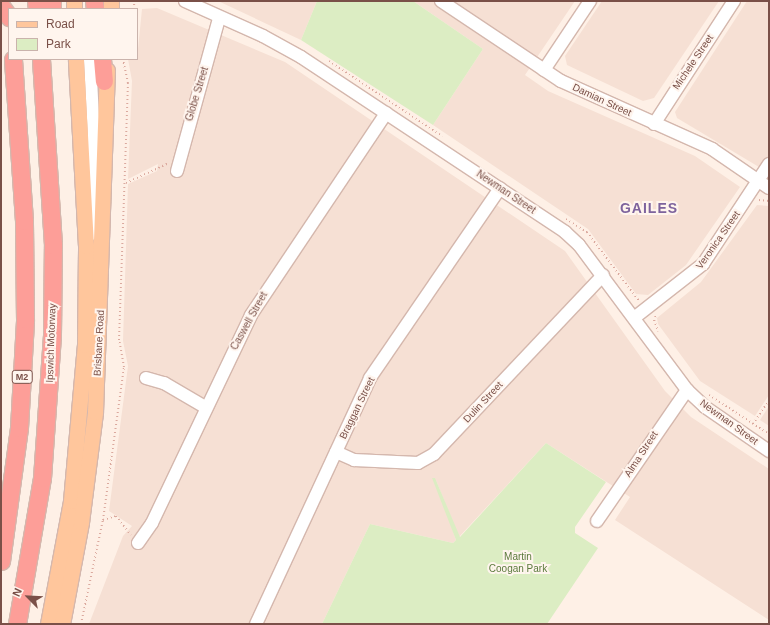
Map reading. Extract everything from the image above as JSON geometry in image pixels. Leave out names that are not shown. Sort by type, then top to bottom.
[{"type":"highway","points":[[1,6],[8,16]]},
{"type":"highway","name":"M2","points":[[1,561],[19,428],[25,319],[24,221],[13,60]]},
{"type":"highway","points":[[102,60],[104,81]]},
{"type":"highway","name":"Ipswich Motorway","points":[[18,624],[37,514],[52,342],[53,245],[43,63]]},
{"type":"main road","name":"Brisbane Road","points":[[48,624],[71,501],[80,418],[86,246],[76,60]]},
{"type":"main road","name":"Brisbane Road","points":[[62,624],[81,522],[95,412],[106,154],[104,81],[109,60]]},
{"type":"street","name":"Newman Street","points":[[185,1],[294,53],[565,232],[603,275],[687,390],[746,436],[769,451]]},
{"type":"street","name":"Damian Street","points":[[443,1],[544,70],[654,124],[712,149],[769,188]]},
{"type":"street","points":[[544,70],[590,1]]},
{"type":"street","name":"Michele Street","points":[[654,124],[734,1]]},
{"type":"street","name":"Globe Street","points":[[177,171],[179,158],[219,18]]},
{"type":"street","points":[[86,246],[92,233],[94,170],[90,60]]},
{"type":"street","name":"Caswell Street","points":[[138,543],[152,524],[205,407],[255,309],[386,113]]},
{"type":"street","name":"Veronica Street","points":[[634,318],[703,264],[769,164]]},
{"type":"street","name":"Braggan Street","points":[[256,624],[370,378],[500,188]]},
{"type":"street","name":"Dulin Street","points":[[336,452],[354,460],[418,463],[434,454],[603,275]]},
{"type":"street","points":[[146,378],[164,383],[205,407]]},
{"type":"street","name":"Alma Street","points":[[597,521],[673,406],[687,390]]},
{"type":"path","points":[[80,624],[103,520],[124,367],[119,340],[126,183],[128,82],[123,60]]},
{"type":"path","points":[[126,183],[179,158]]},
{"type":"path","points":[[651,316],[661,335]]},
{"type":"path","points":[[703,390],[769,434]]},
{"type":"path","points":[[746,436],[769,400]]},
{"type":"path","points":[[103,520],[116,516],[138,543]]},
{"type":"shaded area","points":[[218,1],[317,1],[301,40]]},
{"type":"shaded area","points":[[413,1],[575,1],[525,75],[548,91],[695,156],[740,187],[686,265],[648,295],[636,294],[588,229],[433,125],[483,49]]},
{"type":"shaded area","points":[[602,1],[719,1],[654,98],[643,101],[567,65],[565,56]]},
{"type":"shaded area","points":[[747,1],[769,1],[769,173],[677,118],[675,112]]},
{"type":"shaded area","points":[[157,8],[285,62],[565,251],[665,391],[691,417],[769,469],[769,620],[615,520],[630,497],[546,443],[459,537],[435,478],[456,540],[453,543],[370,524],[322,624],[89,624],[123,536],[132,526],[109,511],[128,366],[123,341],[128,184],[157,171],[158,164],[128,179],[132,81],[128,60],[138,60],[142,9]]},
{"type":"shaded area","points":[[757,205],[769,206],[769,395],[755,416],[700,381],[658,324],[657,318],[701,282]]},
{"type":"shaded area","points":[[769,406],[769,426],[760,420]]},
{"type":"green space","points":[[317,1],[413,1],[483,49],[433,125],[301,40]]},
{"type":"green space","name":"Martin Coogan Park","points":[[546,443],[606,482],[575,527],[575,533],[598,548],[547,624],[322,624],[370,524],[453,543],[456,540],[432,478],[435,478],[460,537]]},
{"type":"district","name":"GAILES","points":[[649,208]]}]
